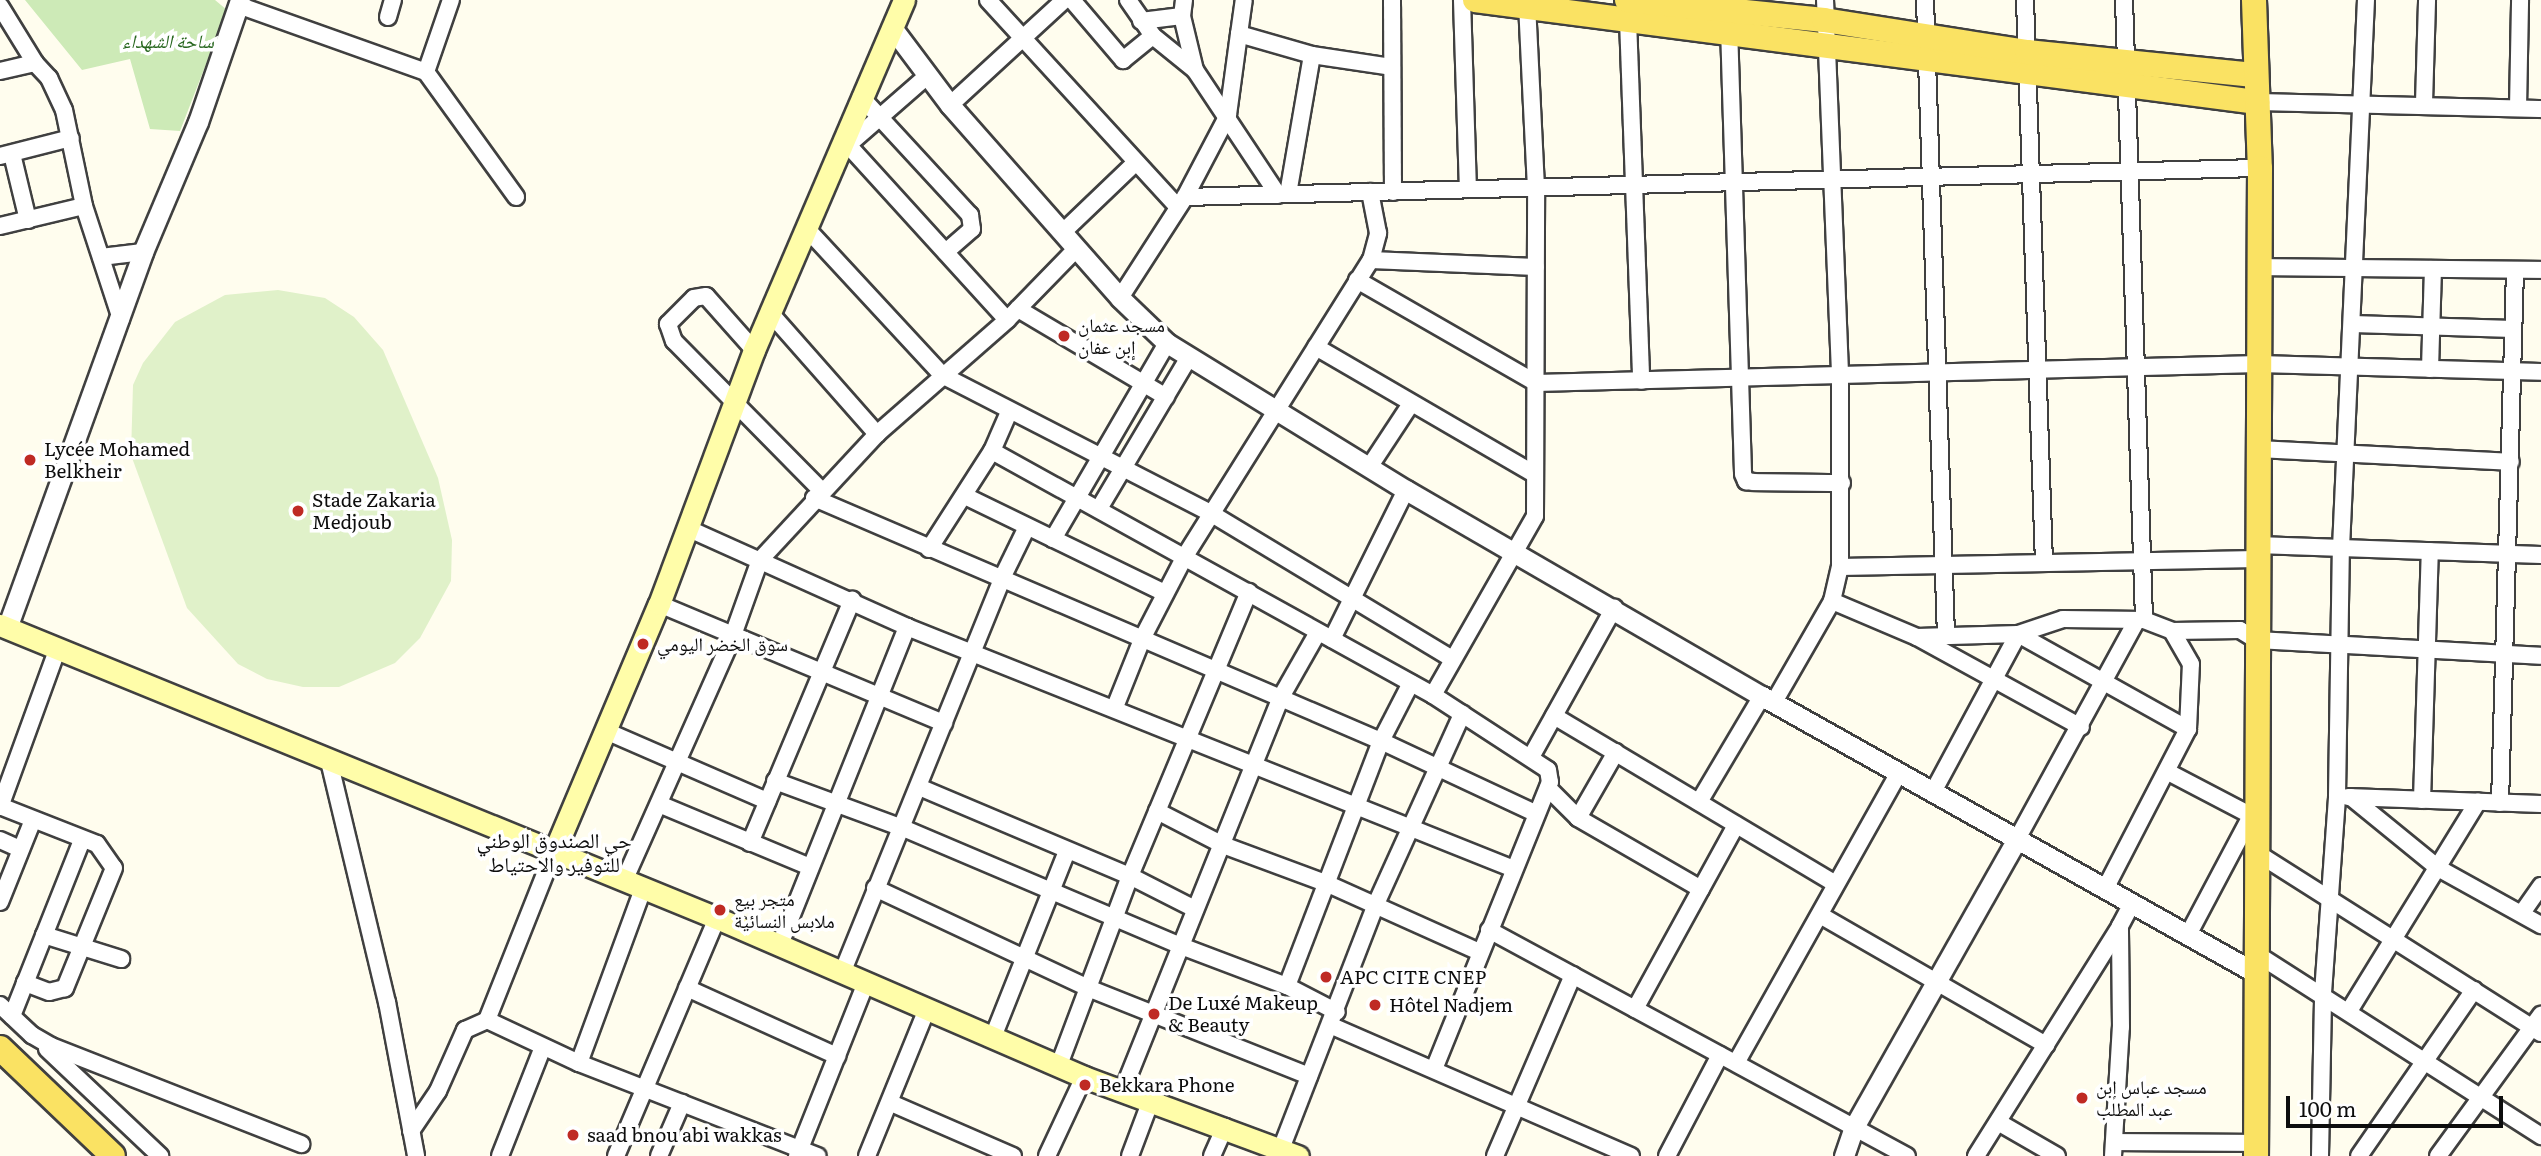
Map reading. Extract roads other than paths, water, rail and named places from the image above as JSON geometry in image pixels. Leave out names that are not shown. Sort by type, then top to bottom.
[{"type":"main road","points":[[554,852],[659,604],[754,350],[772,315],[846,143],[862,97],[899,15],[915,0]]},
{"type":"main road","points":[[1475,0],[1627,10],[1727,5],[1825,21],[1927,47],[2129,76],[2256,102]]},
{"type":"main road","points":[[2255,0],[2255,75],[2260,168],[2254,818],[2257,853],[2256,1150]]},
{"type":"main road","points":[[1627,10],[1730,35],[1825,21]]},
{"type":"main road","points":[[2129,76],[2255,75]]},
{"type":"main road","points":[[4,627],[717,918],[1084,1077],[1225,1127],[1286,1154]]},
{"type":"main road","points":[[0,1048],[113,1156]]},
{"type":"street","points":[[388,17],[393,0]]},
{"type":"street","points":[[426,72],[451,0]]},
{"type":"street","points":[[988,0],[1134,164],[1182,202],[1370,192],[2260,168]]},
{"type":"street","points":[[950,105],[1064,0]]},
{"type":"street","points":[[1072,0],[1123,60],[1153,36]]},
{"type":"street","points":[[1128,0],[1153,36],[1195,70],[1283,195]]},
{"type":"street","points":[[1120,298],[1182,202],[1228,115],[1244,0]]},
{"type":"street","points":[[1392,0],[1392,192]]},
{"type":"street","points":[[1462,0],[1468,190]]},
{"type":"street","points":[[1925,0],[1946,636]]},
{"type":"street","points":[[2025,0],[2044,564]]},
{"type":"street","points":[[1844,1156],[1854,1127],[2140,621],[2145,562],[2136,367],[2129,76],[2124,0]]},
{"type":"street","points":[[2320,1156],[2323,993],[2330,895],[2344,796],[2338,643],[2366,0]]},
{"type":"street","points":[[2424,103],[2427,0]]},
{"type":"street","points":[[2518,108],[2520,0]]},
{"type":"street","points":[[4,627],[121,319],[143,252],[198,122],[239,2],[426,72],[516,197]]},
{"type":"street","points":[[1433,695],[1451,658],[1535,516],[1536,188],[1527,4]]},
{"type":"street","points":[[1727,5],[1730,35],[1731,182],[1745,481],[1842,483]]},
{"type":"street","points":[[0,6],[35,63],[57,92],[71,138],[84,206],[121,319]]},
{"type":"street","points":[[1141,21],[1183,8],[1195,70]]},
{"type":"street","points":[[1627,10],[1641,381]]},
{"type":"street","points":[[899,15],[926,77],[1120,298],[1167,343],[1406,489],[2016,841],[2189,935],[2323,993],[2541,1136]]},
{"type":"street","points":[[1699,802],[1832,601],[1840,567],[1840,373],[1829,180],[1825,21]]},
{"type":"street","points":[[1239,34],[1312,55],[1391,67]]},
{"type":"street","points":[[1283,195],[1312,55]]},
{"type":"street","points":[[0,71],[35,63]]},
{"type":"street","points":[[926,77],[881,117],[846,143],[946,252],[1013,315],[1166,397]]},
{"type":"street","points":[[862,97],[970,215],[972,229],[946,252]]},
{"type":"street","points":[[2256,102],[2424,103],[2541,109]]},
{"type":"street","points":[[28,220],[6,155],[71,138]]},
{"type":"street","points":[[1063,232],[1134,164]]},
{"type":"street","points":[[1115,707],[1143,637],[1185,556],[1280,412],[1316,347],[1371,260],[1378,233],[1370,192]]},
{"type":"street","points":[[0,226],[84,206]]},
{"type":"street","points":[[807,229],[942,375],[1098,458],[1212,514],[1451,658]]},
{"type":"street","points":[[579,1063],[659,804],[732,638],[760,560],[818,494],[877,434],[1013,315],[1077,248]]},
{"type":"street","points":[[101,257],[143,252]]},
{"type":"street","points":[[1371,260],[1536,267]]},
{"type":"street","points":[[2260,267],[2541,270]]},
{"type":"street","points":[[2430,369],[2432,269]]},
{"type":"street","points":[[2500,803],[2510,554],[2515,270]]},
{"type":"street","points":[[1357,280],[1536,383],[2038,367],[2259,364],[2541,372]]},
{"type":"street","points":[[754,350],[706,296],[694,298],[668,324],[674,341],[818,494],[929,549],[1281,697],[1535,813]]},
{"type":"street","points":[[772,315],[877,434]]},
{"type":"street","points":[[2353,324],[2513,329]]},
{"type":"street","points":[[1053,539],[1167,343]]},
{"type":"street","points":[[1316,347],[1410,405],[1534,474]]},
{"type":"street","points":[[1100,507],[1189,357]]},
{"type":"street","points":[[1370,466],[1410,405]]},
{"type":"street","points":[[929,549],[992,451],[1009,412]]},
{"type":"street","points":[[2256,449],[2511,462]]},
{"type":"street","points":[[992,451],[1100,507],[1411,682],[1548,770],[1548,788],[1535,813],[1434,1069]]},
{"type":"street","points":[[1123,1090],[1156,1016],[1195,909],[1281,697],[1355,598],[1406,489]]},
{"type":"street","points":[[965,496],[1165,593]]},
{"type":"street","points":[[842,974],[1002,578],[1027,527]]},
{"type":"street","points":[[687,528],[907,627],[973,650],[1514,869]]},
{"type":"street","points":[[1840,567],[2145,562],[2341,548],[2541,555]]},
{"type":"street","points":[[2422,800],[2430,551]]},
{"type":"street","points":[[1059,1065],[1185,738],[1249,592]]},
{"type":"street","points":[[750,843],[819,673],[852,600]]},
{"type":"street","points":[[1832,601],[1917,637],[2081,727]]},
{"type":"street","points":[[659,604],[732,638],[880,695],[944,723]]},
{"type":"street","points":[[1531,757],[1614,608]]},
{"type":"street","points":[[1917,637],[2018,634],[2063,619],[2140,621],[2172,631],[2240,631],[2256,640],[2541,656]]},
{"type":"street","points":[[779,947],[907,627]]},
{"type":"street","points":[[2105,890],[2188,729],[2191,664],[2172,631]]},
{"type":"street","points":[[1933,792],[2018,634]]},
{"type":"street","points":[[2018,634],[2188,729]]},
{"type":"street","points":[[25,983],[49,992],[65,988],[114,868],[101,848],[0,806],[3,789],[58,648]]},
{"type":"street","points":[[1287,986],[1381,741],[1411,682]]},
{"type":"street","points":[[1286,1154],[1309,1076],[1334,1019],[1376,904],[1435,767],[1462,713]]},
{"type":"street","points":[[1554,716],[1836,884]]},
{"type":"street","points":[[606,731],[679,759],[767,801]]},
{"type":"street","points":[[1578,818],[1616,752]]},
{"type":"street","points":[[329,761],[387,1002],[416,1156]]},
{"type":"street","points":[[1736,1063],[1899,772]]},
{"type":"street","points":[[2168,772],[2254,818],[2189,935]]},
{"type":"street","points":[[775,781],[903,828],[1181,946],[1287,986],[1334,1019],[1434,1069],[1631,1156]]},
{"type":"street","points":[[919,787],[1130,876],[1195,909]]},
{"type":"street","points":[[1548,788],[1578,818],[1701,889]]},
{"type":"street","points":[[2344,796],[2541,804]]},
{"type":"street","points":[[2344,796],[2438,868],[2541,925]]},
{"type":"street","points":[[2349,1011],[2479,801]]},
{"type":"street","points":[[659,804],[810,867]]},
{"type":"street","points":[[1157,811],[1223,845],[1376,904],[1479,952]]},
{"type":"street","points":[[2,893],[33,820]]},
{"type":"street","points":[[1635,1009],[1737,825]]},
{"type":"street","points":[[82,839],[25,983],[6,1011],[160,1156]]},
{"type":"street","points":[[0,840],[20,849]]},
{"type":"street","points":[[993,1037],[1067,851]]},
{"type":"street","points":[[411,1131],[438,1091],[466,1030],[487,1020],[554,852]]},
{"type":"street","points":[[2257,853],[2330,895],[2474,990],[2538,1025],[2438,1156]]},
{"type":"street","points":[[2522,913],[2541,886]]},
{"type":"street","points":[[875,888],[1088,988],[1309,1076]]},
{"type":"street","points":[[1976,1156],[2132,905]]},
{"type":"street","points":[[1820,915],[2046,1045]]},
{"type":"street","points":[[616,1156],[717,918]]},
{"type":"street","points":[[2120,926],[2115,1149],[2256,1150]]},
{"type":"street","points":[[1489,930],[1907,1156]]},
{"type":"street","points":[[44,935],[121,959]]},
{"type":"street","points":[[1496,1156],[1573,975]]},
{"type":"street","points":[[798,1152],[866,983]]},
{"type":"street","points":[[687,988],[837,1056]]},
{"type":"street","points":[[2359,1156],[2474,990]]},
{"type":"street","points":[[867,1156],[891,1103],[927,1009]]},
{"type":"street","points":[[487,1020],[579,1063],[645,1085],[798,1152],[818,1156]]},
{"type":"street","points":[[32,1035],[92,1064],[301,1144]]},
{"type":"street","points":[[500,1156],[543,1047]]},
{"type":"street","points":[[1667,1156],[1720,1055]]},
{"type":"street","points":[[1047,1156],[1084,1077]]},
{"type":"street","points":[[1130,1156],[1151,1100]]},
{"type":"street","points":[[659,1156],[682,1103]]},
{"type":"street","points":[[891,1103],[1013,1156]]},
{"type":"street","points":[[1998,1122],[2057,1156]]},
{"type":"street","points":[[1212,1156],[1225,1127]]},
{"type":"place","name":"مسجد عثمان إبن عفان","points":[[1064,336]]},
{"type":"place","name":"Lycée Mohamed Belkheir","points":[[30,460]]},
{"type":"place","name":"Stade Zakaria Medjoub","points":[[298,511]]},
{"type":"place","name":"سوق الخضر اليومي","points":[[643,644]]},
{"type":"place","name":"متجر بيع ملابس النسائية","points":[[720,910]]},
{"type":"place","name":"APC CITE CNEP","points":[[1326,977]]},
{"type":"place","name":"Hôtel Nadjem","points":[[1375,1005]]},
{"type":"place","name":"De Luxé Makeup & Beauty","points":[[1154,1014]]},
{"type":"place","name":"Bekkara Phone","points":[[1085,1085]]},
{"type":"place","name":"مسجد عباس إبن عبد المطلب","points":[[2082,1098]]},
{"type":"place","name":"saad bnou abi wakkas","points":[[573,1135]]},
{"type":"district","name":"حي الصندوق الوطني للتوفير والاحتياط","points":[[554,851]]},
{"type":"park label","name":"ساحة الشهداء","points":[[168,41]]}]
